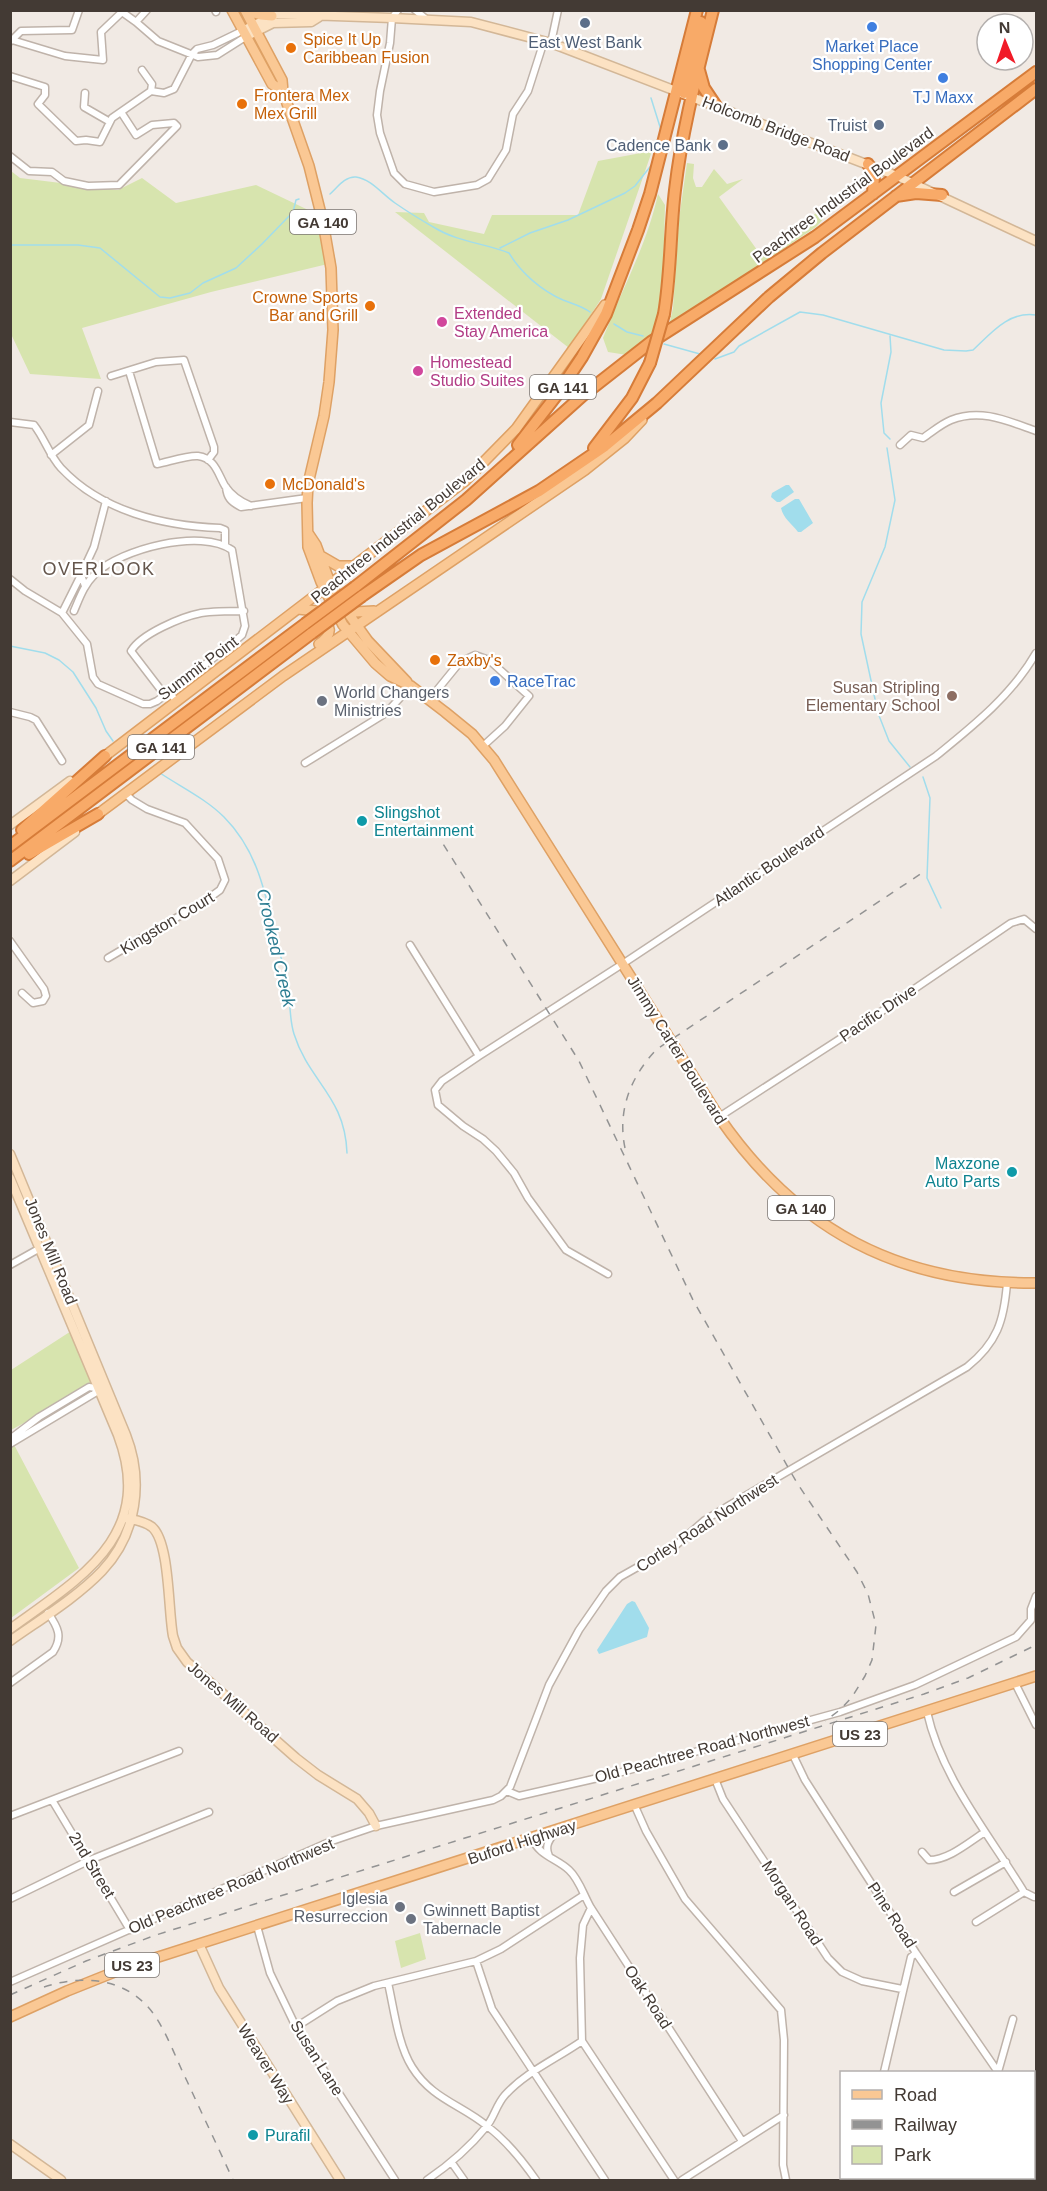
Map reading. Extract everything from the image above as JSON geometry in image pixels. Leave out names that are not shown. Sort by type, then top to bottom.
[{"type":"highway","name":"GA 141","points":[[585,458],[619,418],[636,390],[650,363],[664,314],[684,93],[697,10]]},
{"type":"highway","points":[[684,93],[704,10]]},
{"type":"highway","name":"GA 141","points":[[495,473],[540,419],[582,357],[606,314],[638,230],[684,93],[698,67],[713,10]]},
{"type":"highway","points":[[698,67],[704,88],[716,106]]},
{"type":"highway","name":"Peachtree Industrial Boulevard","points":[[10,846],[358,591],[466,500],[582,396],[651,342],[806,243],[1036,72]]},
{"type":"highway","name":"Peachtree Industrial Boulevard","points":[[358,591],[539,491],[605,446],[657,403],[769,297],[838,240],[1036,90]]},
{"type":"highway","points":[[868,165],[874,175],[873,194]]},
{"type":"highway","points":[[893,197],[916,193],[942,195]]},
{"type":"highway","name":"Peachtree Industrial Boulevard","points":[[10,862],[309,628]]},
{"type":"highway","points":[[10,840],[105,756]]},
{"type":"highway","points":[[10,862],[98,814]]},
{"type":"main road","name":"GA 140","points":[[232,10],[272,84],[283,92]]},
{"type":"main road","name":"GA 140","points":[[245,10],[255,27]]},
{"type":"main road","points":[[245,10],[272,16]]},
{"type":"main road","name":"Jimmy Carter Boulevard","points":[[255,27],[282,80],[283,92],[303,149],[326,238],[332,290],[333,330],[329,382],[322,426],[308,484],[308,547],[353,633],[390,676],[411,686]]},
{"type":"main road","points":[[333,642],[340,628],[335,600],[343,579],[403,534],[405,528],[460,486],[507,439],[584,336],[614,290]]},
{"type":"main road","points":[[98,814],[283,676],[333,642],[353,633],[380,610],[585,470],[625,438],[657,403]]},
{"type":"main road","name":"Peachtree Industrial Boulevard","points":[[105,756],[308,600],[335,600],[354,565],[405,528]]},
{"type":"main road","points":[[307,532],[304,538],[304,549],[314,580],[308,600],[335,600],[354,612],[380,610]]},
{"type":"main road","name":"Jimmy Carter Boulevard","points":[[307,532],[319,555],[335,600]]},
{"type":"main road","points":[[319,555],[338,566],[354,565]]},
{"type":"main road","points":[[283,676],[285,668],[328,638],[330,633],[329,627],[317,611],[298,609]]},
{"type":"main road","points":[[380,610],[369,621],[366,635],[397,670]]},
{"type":"main road","points":[[333,642],[351,641],[353,633]]},
{"type":"main road","name":"Jimmy Carter Boulevard","points":[[353,633],[372,646],[411,686],[472,734],[483,746],[624,963],[719,1117],[751,1160],[785,1196],[844,1238],[886,1258],[941,1275],[974,1281],[1036,1283]]},
{"type":"main road","name":"Buford Highway","points":[[10,2017],[105,1975],[1036,1676]]},
{"type":"street","points":[[79,10],[72,30],[21,31],[11,41],[65,56],[103,60],[101,32],[121,11],[158,41],[198,57],[217,55],[245,33]]},
{"type":"street","points":[[136,21],[147,10]]},
{"type":"street","points":[[368,18],[376,10]]},
{"type":"street","points":[[415,10],[428,20]]},
{"type":"street","points":[[393,13],[390,43],[378,101],[377,115],[380,133],[394,174],[405,184],[434,192],[477,185],[488,179],[506,150],[513,114],[528,91],[558,10]]},
{"type":"street","name":"Holcomb Bridge Road","points":[[245,33],[272,16],[299,14],[319,17],[368,18],[393,13],[428,20],[471,22],[548,42],[912,182],[1036,241]]},
{"type":"street","name":"Holcomb Bridge Road","points":[[255,27],[277,22],[311,22],[319,17]]},
{"type":"street","points":[[10,76],[45,87],[45,95],[38,104],[76,141],[100,142],[110,122],[121,112],[151,91],[164,93],[174,89],[192,54],[197,49],[245,33]]},
{"type":"street","points":[[213,45],[217,55]]},
{"type":"street","points":[[142,70],[152,84],[151,91]]},
{"type":"street","points":[[85,93],[84,107],[110,122]]},
{"type":"street","points":[[10,156],[29,171],[52,172],[64,181],[88,186],[119,185],[177,126],[174,123],[152,125],[136,135],[121,112]]},
{"type":"street","points":[[111,376],[156,362],[184,360],[214,447],[214,452],[208,460]]},
{"type":"street","points":[[129,371],[157,464],[198,456],[208,460],[216,466],[226,495],[241,507],[307,498]]},
{"type":"street","points":[[51,455],[88,425],[98,391]]},
{"type":"street","points":[[900,445],[911,435],[923,438],[949,420],[980,414],[1036,431]]},
{"type":"street","points":[[10,422],[34,425],[51,455],[73,480],[106,501],[94,547],[62,613],[25,591],[10,579]]},
{"type":"street","name":"Summit Point","points":[[62,613],[87,644],[93,677],[98,684],[143,704],[150,704],[242,635],[245,626],[244,611],[232,550],[225,545],[225,530],[171,523],[129,512],[106,501]]},
{"type":"street","points":[[74,610],[85,586],[110,562],[149,547],[170,543],[192,541],[225,545]]},
{"type":"street","points":[[81,575],[85,586]]},
{"type":"street","points":[[168,708],[163,701],[164,694],[131,651],[136,643],[162,628],[199,614],[244,611]]},
{"type":"street","name":"Atlantic Boulevard","points":[[608,1274],[566,1250],[528,1198],[514,1173],[496,1151],[438,1105],[435,1090],[442,1081],[479,1056],[624,963],[936,756],[981,719],[1013,685],[1036,652]]},
{"type":"street","points":[[429,700],[454,667],[464,659],[475,656],[489,660],[529,696],[505,726],[483,746]]},
{"type":"street","points":[[305,763],[386,713],[411,686]]},
{"type":"street","points":[[164,694],[170,694],[177,701]]},
{"type":"street","points":[[10,712],[36,720],[62,761]]},
{"type":"street","name":"Peachtree Industrial Boulevard","points":[[10,825],[105,756]]},
{"type":"street","name":"Kingston Court","points":[[108,958],[206,901],[220,890],[225,880],[218,859],[184,823],[147,809],[125,793]]},
{"type":"street","points":[[10,881],[98,814]]},
{"type":"street","name":"Pacific Drive","points":[[719,1117],[1011,923],[1024,919],[1036,929]]},
{"type":"street","points":[[10,941],[44,989],[46,996],[43,1001],[33,1003],[22,993]]},
{"type":"street","points":[[410,945],[479,1056]]},
{"type":"street","name":"Jones Mill Road","points":[[10,1154],[100,1386],[134,1458],[137,1484],[120,1545],[108,1564],[93,1580],[10,1641]]},
{"type":"street","name":"Jones Mill Road","points":[[10,1178],[44,1246]]},
{"type":"street","points":[[10,1265],[44,1246]]},
{"type":"street","name":"Corley Road Northwest","points":[[507,1791],[517,1772],[549,1685],[579,1630],[606,1591],[620,1577],[675,1546],[705,1520],[967,1367],[983,1354],[994,1339],[1005,1310],[1007,1283]]},
{"type":"street","points":[[10,1439],[39,1417],[89,1386],[100,1386]]},
{"type":"street","points":[[10,1443],[95,1394],[100,1386]]},
{"type":"street","name":"Jones Mill Road","points":[[10,1629],[93,1567],[127,1518]]},
{"type":"street","name":"Jones Mill Road","points":[[127,1518],[140,1520],[151,1526],[161,1541],[173,1636],[177,1648],[187,1662],[296,1758],[357,1800],[369,1813],[376,1826]]},
{"type":"street","name":"Old Peachtree Road Northwest","points":[[10,1982],[329,1842],[376,1826],[493,1800],[507,1791],[519,1796],[611,1775],[763,1734],[894,1694],[1016,1637],[1031,1620],[1031,1609],[1036,1596]]},
{"type":"street","points":[[10,1683],[53,1652],[57,1646],[59,1633],[48,1613]]},
{"type":"street","points":[[1015,1683],[1036,1725]]},
{"type":"street","points":[[927,1712],[938,1750],[952,1779],[1024,1892],[1034,1897]]},
{"type":"street","points":[[10,1816],[179,1751]]},
{"type":"street","name":"Pine Road","points":[[793,1755],[805,1780],[916,1953],[997,2071]]},
{"type":"street","name":"Morgan Road","points":[[715,1779],[723,1799],[828,1958],[842,1972],[862,1980],[902,1989]]},
{"type":"street","name":"2nd Street","points":[[52,1800],[130,1930]]},
{"type":"street","points":[[634,1804],[646,1831],[685,1899],[781,2010],[783,2021],[783,2165],[786,2181]]},
{"type":"street","points":[[10,1899],[90,1860],[209,1812]]},
{"type":"street","points":[[550,1859],[547,1851],[548,1842],[556,1831]]},
{"type":"street","points":[[922,1852],[929,1860],[948,1856],[986,1832]]},
{"type":"street","name":"Oak Road","points":[[532,1838],[535,1847],[570,1871],[591,1908],[742,2141]]},
{"type":"street","points":[[954,1892],[1006,1862]]},
{"type":"street","points":[[976,1922],[1024,1892]]},
{"type":"street","points":[[296,2027],[337,2001],[374,1986],[476,1961],[501,1949],[584,1895]]},
{"type":"street","points":[[591,1908],[583,1925],[580,1958],[582,2041],[674,2181]]},
{"type":"street","name":"Susan Lane","points":[[257,1926],[270,1973],[296,2027],[395,2181]]},
{"type":"street","name":"Weaver Way","points":[[200,1944],[219,1988],[339,2181]]},
{"type":"street","points":[[884,2071],[902,1989],[911,1957],[916,1953]]},
{"type":"street","points":[[476,1961],[492,2009],[604,2181]]},
{"type":"street","points":[[388,1983],[402,2046],[411,2066],[429,2089],[488,2126],[518,2155],[536,2181]]},
{"type":"street","name":"Pine Road","points":[[998,2071],[1013,2019]]},
{"type":"street","points":[[427,2181],[452,2163],[488,2126],[505,2095],[534,2071],[582,2041]]},
{"type":"street","points":[[682,2181],[784,2115]]},
{"type":"street","points":[[10,2144],[61,2181]]},
{"type":"street","points":[[452,2163],[464,2181]]},
{"type":"green space","points":[[652,151],[601,299],[569,348],[395,212],[424,213],[429,222],[484,234],[492,215],[578,215],[598,161]]},
{"type":"green space","points":[[687,163],[694,164],[693,178],[696,187],[702,187],[714,169],[727,184],[743,179],[719,197],[760,254],[837,198],[838,203],[816,227],[669,326],[673,308],[679,219]]},
{"type":"green space","points":[[11,171],[20,178],[118,190],[142,178],[176,203],[256,185],[325,218],[336,262],[211,292],[82,328],[101,379],[30,374],[11,334]]},
{"type":"green space","points":[[658,194],[665,205],[663,276],[655,335],[627,355],[608,352],[603,338],[641,249]]},
{"type":"green space","points":[[82,1324],[107,1378],[11,1430],[11,1370]]},
{"type":"green space","points":[[10,1437],[79,1568],[11,1618],[10,1618]]},
{"type":"green space","points":[[420,1933],[426,1959],[401,1968],[395,1941]]},
{"type":"water","points":[[789,485],[794,492],[777,502],[771,497],[772,493]]},
{"type":"water","points":[[799,499],[813,523],[801,532],[798,532],[788,521],[781,508]]},
{"type":"water","points":[[635,1602],[649,1628],[647,1637],[599,1654],[597,1650],[627,1604]]},
{"type":"waterway","points":[[651,98],[661,130]]},
{"type":"waterway","points":[[500,248],[625,193],[635,186],[653,163]]},
{"type":"waterway","points":[[330,194],[348,178],[361,178],[405,210],[444,233],[509,253],[520,268],[540,286],[555,296],[590,312]]},
{"type":"waterway","points":[[10,245],[78,245],[100,248],[160,297],[170,298],[190,293],[203,283],[236,268],[293,212],[296,200],[299,199]]},
{"type":"waterway","points":[[715,359],[734,352],[739,346],[800,312],[823,315],[944,350],[966,351],[973,350],[994,330],[1009,320],[1017,316],[1036,315]]},
{"type":"waterway","points":[[614,324],[627,332],[643,336]]},
{"type":"waterway","points":[[890,336],[891,352],[881,403],[884,433],[890,439]]},
{"type":"waterway","points":[[664,344],[700,354]]},
{"type":"waterway","points":[[887,448],[895,500],[885,547],[862,602],[861,634],[878,713],[889,741],[910,767]]},
{"type":"waterway","name":"Crooked Creek","points":[[10,646],[45,653],[59,660],[73,672],[96,708],[113,741]]},
{"type":"waterway","name":"Crooked Creek","points":[[160,773],[201,799],[224,817],[237,832],[255,864],[267,899],[287,976],[294,1034],[308,1065],[340,1117],[345,1133],[347,1153]]},
{"type":"waterway","points":[[923,777],[930,798],[927,878],[941,908]]},
{"type":"railway","points":[[435,831],[579,1061],[693,1300],[797,1483],[857,1572],[868,1594],[876,1625],[872,1660],[852,1697],[825,1721]]},
{"type":"railway","points":[[625,1148],[623,1120],[628,1094],[640,1071],[657,1049],[925,871]]},
{"type":"railway","points":[[10,1995],[86,1961],[156,1935],[924,1694],[968,1678],[1036,1645]]},
{"type":"railway","points":[[44,1987],[76,1980],[92,1980],[121,1988],[135,1995],[147,2006],[165,2034],[233,2180]]},
{"type":"place","name":"East West Bank","points":[[585,23]]},
{"type":"place","name":"Market Place Shopping Center","points":[[872,27]]},
{"type":"place","name":"Spice It Up Caribbean Fusion","points":[[291,48]]},
{"type":"place","name":"TJ Maxx","points":[[943,78]]},
{"type":"place","name":"Frontera Mex Mex Grill","points":[[242,104]]},
{"type":"place","name":"Truist","points":[[879,125]]},
{"type":"place","name":"Cadence Bank","points":[[723,145]]},
{"type":"place","name":"Crowne Sports Bar and Grill","points":[[370,306]]},
{"type":"place","name":"Extended Stay America","points":[[442,322]]},
{"type":"place","name":"Homestead Studio Suites","points":[[418,371]]},
{"type":"place","name":"McDonald's","points":[[270,484]]},
{"type":"place","name":"Zaxby's","points":[[435,660]]},
{"type":"place","name":"RaceTrac","points":[[495,681]]},
{"type":"place","name":"Susan Stripling Elementary School","points":[[952,696]]},
{"type":"place","name":"World Changers Ministries","points":[[322,701]]},
{"type":"place","name":"Slingshot Entertainment","points":[[362,821]]},
{"type":"place","name":"Maxzone Auto Parts","points":[[1012,1172]]},
{"type":"place","name":"Iglesia Resurreccion","points":[[400,1907]]},
{"type":"place","name":"Gwinnett Baptist Tabernacle","points":[[411,1919]]},
{"type":"place","name":"Purafil","points":[[253,2135]]},
{"type":"district","name":"OVERLOOK","points":[[99,569]]}]
